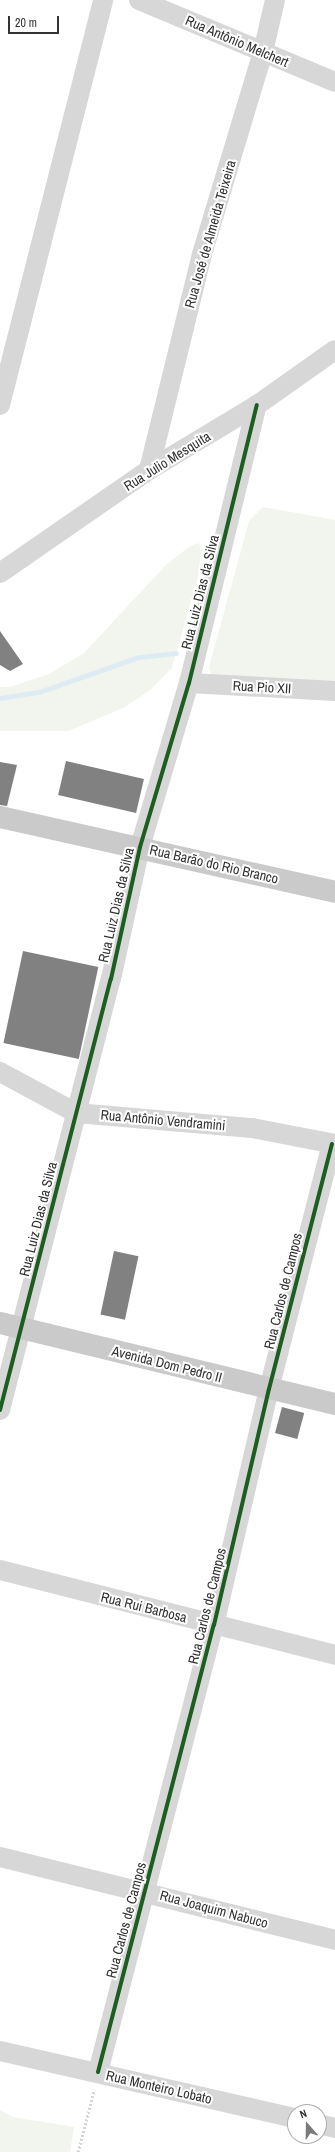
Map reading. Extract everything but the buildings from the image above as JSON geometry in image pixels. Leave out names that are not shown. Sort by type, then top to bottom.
[{"type":"main road","name":"Rua Barão do Rio Branco","points":[[0,817],[140,847],[335,892]]},
{"type":"main road","name":"Avenida Dom Pedro II","points":[[0,1323],[335,1404]]},
{"type":"street","points":[[0,405],[103,0]]},
{"type":"street","name":"Rua Antônio Melchert","points":[[139,0],[335,82]]},
{"type":"street","name":"Rua José de Almeida Teixeira","points":[[149,470],[202,254],[263,52],[275,0]]},
{"type":"street","name":"Rua Julio Mesquita","points":[[0,573],[149,470],[257,405],[335,350]]},
{"type":"street","name":"Rua Luiz Dias da Silva","points":[[0,1410],[111,979],[140,847],[189,684],[257,405]]},
{"type":"street","name":"Rua Pio XII","points":[[189,684],[335,691]]},
{"type":"street","name":"Rua Antônio Vendramini","points":[[0,1072],[76,1113],[252,1128],[334,1144]]},
{"type":"street","name":"Rua Carlos de Campos","points":[[98,2072],[214,1625],[269,1389],[334,1144]]},
{"type":"street","name":"Rua Rui Barbosa","points":[[0,1570],[335,1655]]},
{"type":"street","name":"Rua Joaquim Nabuco","points":[[0,1857],[145,1891],[335,1940]]},
{"type":"street","name":"Rua Monteiro Lobato","points":[[0,2051],[98,2072],[287,2116]]},
{"type":"path","points":[[78,2152],[98,2072]]},
{"type":"shaded area","points":[[263,507],[335,520],[335,683],[212,677],[209,667],[249,521]]},
{"type":"shaded area","points":[[199,543],[201,552],[198,577],[172,668],[150,690],[125,707],[69,731],[0,731],[0,687],[10,687],[49,674],[84,653],[165,566],[190,546]]},
{"type":"shaded area","points":[[0,2110],[13,2117],[74,2127],[70,2152],[0,2152]]},
{"type":"waterway","points":[[0,698],[39,692],[139,657],[176,653]]},
{"type":"cycle path","points":[[0,1410],[111,979],[140,847],[189,683],[257,405]]},
{"type":"cycle path","points":[[98,2072],[214,1625],[269,1389],[332,1144]]}]
